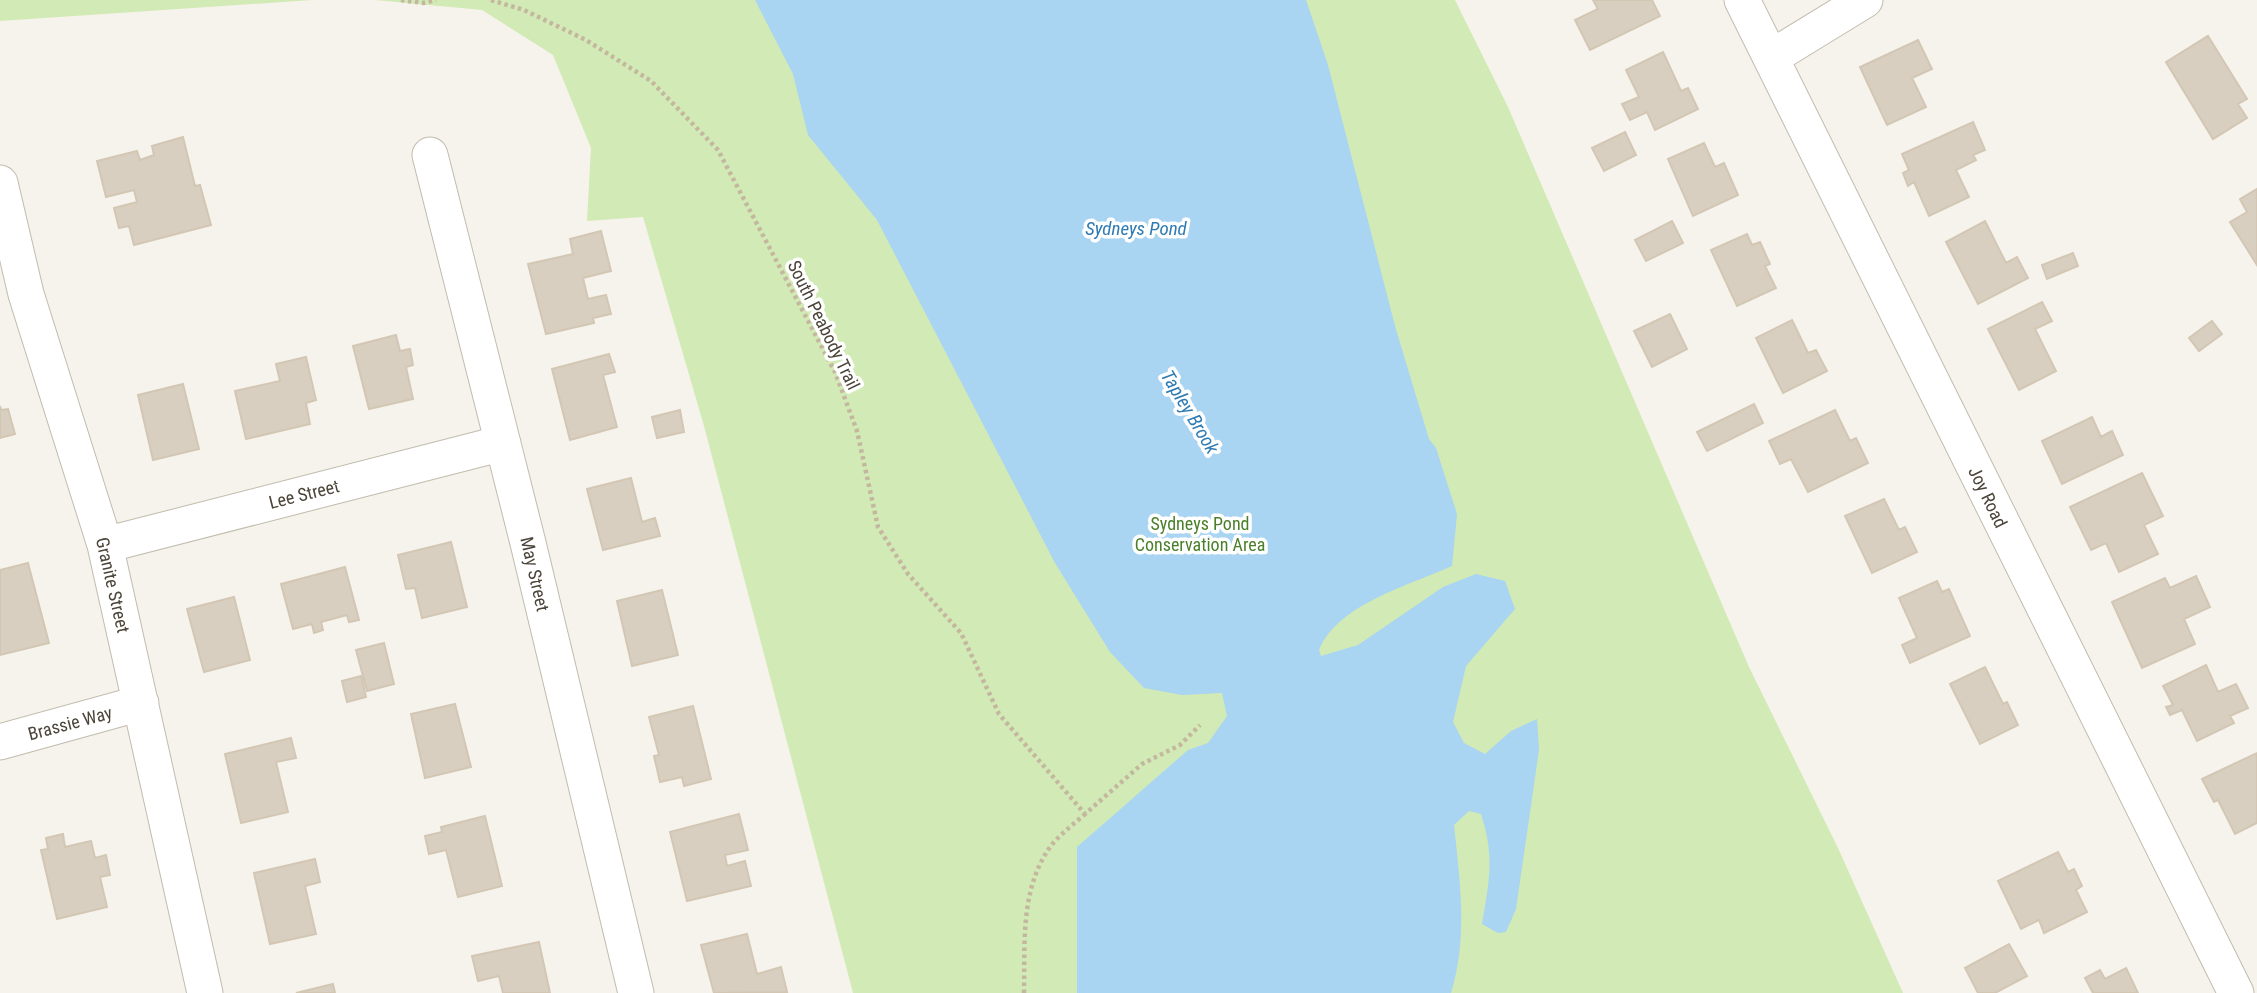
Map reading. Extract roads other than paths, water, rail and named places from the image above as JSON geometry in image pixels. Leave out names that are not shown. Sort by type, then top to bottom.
[{"type":"street","name":"Joy Road","points":[[1742,0],[2108,741],[2236,993]]},
{"type":"street","points":[[1772,57],[1865,0]]},
{"type":"street","name":"May Street","points":[[430,155],[503,443],[636,993]]},
{"type":"street","name":"Granite Street","points":[[0,183],[26,294],[105,545],[205,993]]},
{"type":"street","name":"Lee Street","points":[[105,545],[503,443]]},
{"type":"street","name":"Brassie Way","points":[[0,742],[141,703]]},
{"type":"water","name":"Sydneys Pond","points":[[755,0],[1306,0],[1328,65],[1395,326],[1429,439],[1436,448],[1457,514],[1452,566],[1358,608],[1328,634],[1319,650],[1321,656],[1358,645],[1443,587],[1476,574],[1505,581],[1515,609],[1466,666],[1453,722],[1464,743],[1485,754],[1511,731],[1537,719],[1539,750],[1516,909],[1506,932],[1498,933],[1482,924],[1489,857],[1481,814],[1469,811],[1454,825],[1461,930],[1451,993],[1077,993],[1077,847],[1188,750],[1208,743],[1227,716],[1222,693],[1182,695],[1144,688],[1110,652],[1055,563],[877,220],[808,135],[793,74]]},
{"type":"water label","name":"Tapley Brook","points":[[1190,412]]},
{"type":"park label","name":"Sydneys Pond Conservation Area","points":[[1200,533]]}]
